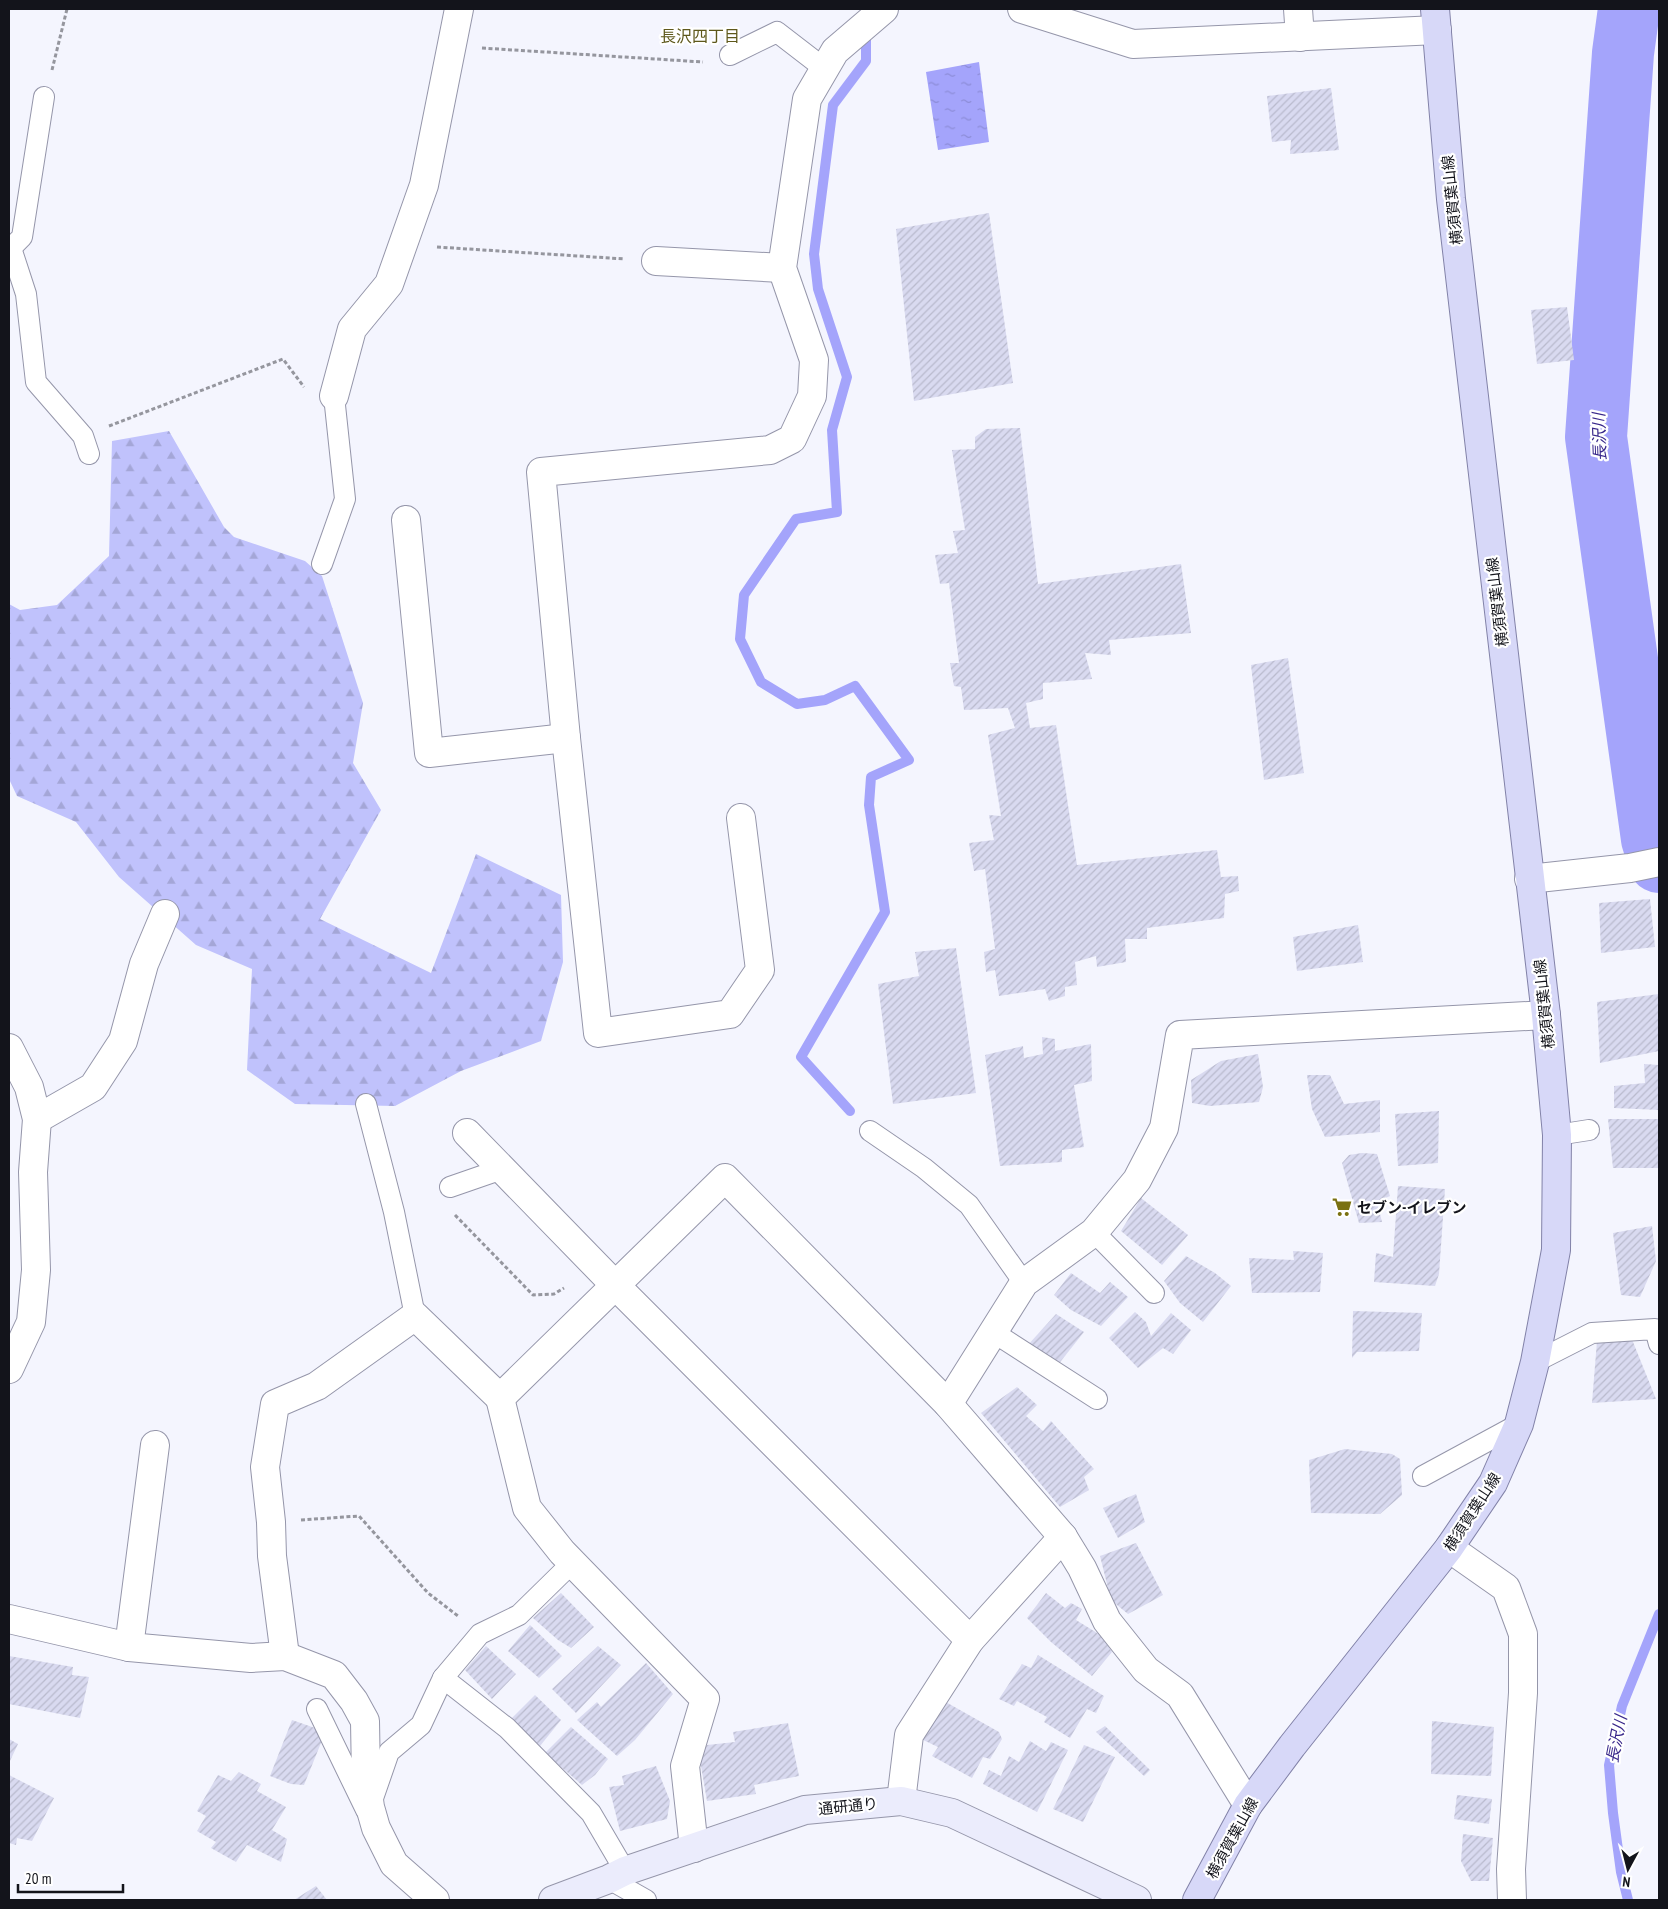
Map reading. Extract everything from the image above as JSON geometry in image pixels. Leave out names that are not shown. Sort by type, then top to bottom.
[{"type":"main road","name":"横須賀葉山線","points":[[1197,1900],[1248,1805],[1292,1746],[1450,1548],[1494,1483],[1520,1424],[1535,1362],[1556,1250],[1557,1135],[1546,1014],[1451,199],[1436,19]]},
{"type":"street","points":[[334,396],[352,329],[389,284],[424,185],[459,9]]},
{"type":"street","points":[[741,818],[760,970],[730,1014],[598,1033],[566,738],[541,472],[770,450],[792,439],[812,396],[814,360],[782,268],[808,99],[835,51],[884,9]]},
{"type":"street","points":[[1022,9],[1133,44],[1300,37],[1436,19]]},
{"type":"street","points":[[1298,9],[1300,37]]},
{"type":"street","points":[[656,261],[782,268]]},
{"type":"street","points":[[406,520],[429,753],[566,738]]},
{"type":"street","points":[[1529,879],[1630,868],[1659,862]]},
{"type":"street","points":[[37,1119],[93,1087],[123,1041],[144,964],[165,914]]},
{"type":"street","points":[[948,1404],[1024,1283],[1094,1232],[1137,1180],[1164,1128],[1180,1034],[1546,1014]]},
{"type":"street","points":[[9,1048],[29,1087],[37,1119],[32,1172],[36,1270],[31,1322],[9,1369]]},
{"type":"street","points":[[467,1133],[970,1640]]},
{"type":"street","points":[[500,1398],[607,1276],[725,1178],[948,1404],[1063,1537],[1082,1568],[1107,1621],[1146,1670],[1180,1695],[1248,1805]]},
{"type":"street","points":[[285,1656],[272,1556],[271,1522],[265,1467],[275,1404],[317,1386],[415,1316],[500,1398],[526,1508],[562,1552],[705,1699],[685,1766],[694,1848]]},
{"type":"street","points":[[129,1647],[156,1445]]},
{"type":"street","points":[[902,1800],[908,1735],[970,1640],[1063,1537]]},
{"type":"street","points":[[1450,1548],[1506,1588],[1523,1634],[1522,1692],[1511,1869],[1512,1900]]},
{"type":"street","points":[[9,1619],[129,1647],[251,1658],[285,1656],[334,1675],[354,1701],[364,1721],[366,1779],[373,1818],[394,1864],[435,1900]]},
{"type":"street","name":"通研通り","points":[[553,1900],[617,1875],[805,1810],[902,1800],[952,1813],[1137,1900]]},
{"type":"lane","points":[[730,55],[777,32],[825,68]]},
{"type":"lane","points":[[44,97],[22,237],[10,249],[26,294],[36,382],[86,445]]},
{"type":"lane","points":[[322,564],[345,499],[334,396]]},
{"type":"lane","points":[[366,1104],[394,1212],[415,1316]]},
{"type":"lane","points":[[1557,1135],[1589,1130]]},
{"type":"lane","points":[[870,1131],[924,1168],[969,1205],[1024,1283]]},
{"type":"lane","points":[[450,1187],[502,1169]]},
{"type":"lane","points":[[1094,1232],[1154,1293]]},
{"type":"lane","points":[[1535,1362],[1592,1332],[1655,1329],[1659,1344]]},
{"type":"lane","points":[[993,1332],[1097,1399]]},
{"type":"lane","points":[[1423,1476],[1520,1424]]},
{"type":"lane","points":[[373,1818],[389,1752],[421,1725],[443,1678],[480,1634],[519,1616],[573,1562]]},
{"type":"lane","points":[[443,1678],[507,1728],[591,1813],[617,1875],[646,1900]]},
{"type":"lane","points":[[316,1709],[358,1797],[373,1818]]},
{"type":"path","points":[[44,97],[67,9]]},
{"type":"path","points":[[454,38],[484,48],[707,62],[730,55]]},
{"type":"path","points":[[403,245],[656,261]]},
{"type":"path","points":[[86,445],[283,359],[305,388]]},
{"type":"path","points":[[452,1212],[534,1295],[554,1294],[607,1276]]},
{"type":"path","points":[[271,1522],[359,1516],[428,1593],[480,1634]]},
{"type":"green space","points":[[169,431],[224,527],[234,537],[305,561],[322,576],[363,703],[353,763],[381,810],[320,919],[431,973],[476,854],[561,895],[563,962],[541,1041],[461,1071],[395,1106],[295,1104],[247,1070],[252,969],[196,945],[119,877],[76,822],[17,796],[9,779],[9,604],[20,610],[57,605],[109,556],[112,441]]},
{"type":"water","points":[[979,62],[989,142],[938,150],[926,72]]},
{"type":"building","points":[[1331,88],[1339,150],[1290,154],[1291,140],[1272,142],[1267,96]]},
{"type":"building","points":[[989,213],[1013,383],[914,401],[896,229]]},
{"type":"building","points":[[1567,307],[1574,360],[1537,364],[1531,310]]},
{"type":"building","points":[[1020,428],[1038,584],[1181,564],[1191,633],[1109,640],[1111,655],[1085,653],[1092,679],[1043,683],[1043,699],[1026,703],[1030,728],[1056,725],[1077,865],[1217,850],[1221,877],[1238,876],[1239,891],[1225,894],[1224,918],[1147,928],[1147,939],[1125,939],[1126,962],[1097,967],[1096,956],[1075,962],[1077,985],[1065,987],[1065,996],[1049,1001],[1045,989],[999,996],[995,970],[986,972],[984,952],[995,949],[985,869],[974,871],[969,843],[994,840],[989,815],[1001,816],[988,735],[1015,728],[1008,708],[964,710],[961,687],[954,686],[950,663],[959,663],[949,583],[940,584],[935,555],[958,553],[953,531],[965,530],[952,450],[975,449],[975,437],[986,429]]},
{"type":"building","points":[[1288,658],[1304,773],[1264,780],[1251,665]]},
{"type":"building","points":[[1650,899],[1655,947],[1601,953],[1599,903]]},
{"type":"building","points":[[1358,925],[1363,962],[1297,971],[1293,937]]},
{"type":"building","points":[[956,948],[976,1093],[893,1104],[878,984],[919,976],[915,952]]},
{"type":"building","points":[[1659,994],[1659,1051],[1600,1063],[1597,1002]]},
{"type":"building","points":[[1042,1037],[1055,1039],[1055,1051],[1091,1044],[1092,1081],[1074,1085],[1084,1147],[1062,1150],[1062,1162],[1000,1166],[985,1055],[1023,1046],[1024,1058],[1043,1054]]},
{"type":"building","points":[[1258,1054],[1263,1087],[1259,1102],[1210,1106],[1192,1103],[1191,1080],[1221,1061]]},
{"type":"building","points":[[1644,1064],[1659,1065],[1659,1110],[1614,1108],[1614,1086],[1645,1083]]},
{"type":"building","points":[[1307,1075],[1330,1075],[1344,1104],[1380,1100],[1380,1132],[1325,1137],[1312,1109]]},
{"type":"building","points":[[1439,1111],[1438,1163],[1398,1166],[1395,1114]]},
{"type":"building","points":[[1608,1119],[1659,1119],[1659,1168],[1613,1168]]},
{"type":"building","points":[[1362,1153],[1377,1154],[1390,1196],[1377,1202],[1382,1222],[1359,1223],[1342,1163],[1349,1155]]},
{"type":"building","points":[[1398,1186],[1445,1189],[1439,1274],[1435,1286],[1374,1282],[1376,1253],[1393,1257]]},
{"type":"building","points":[[1141,1198],[1188,1235],[1162,1265],[1121,1231]]},
{"type":"building","points":[[1652,1226],[1656,1261],[1640,1297],[1621,1295],[1613,1233]]},
{"type":"building","points":[[1293,1251],[1323,1253],[1320,1292],[1252,1293],[1249,1258],[1294,1260]]},
{"type":"building","points":[[1186,1256],[1215,1273],[1231,1286],[1203,1322],[1180,1303],[1164,1281]]},
{"type":"building","points":[[1071,1273],[1100,1293],[1110,1282],[1128,1297],[1101,1326],[1071,1310],[1054,1295]]},
{"type":"building","points":[[1353,1311],[1422,1313],[1419,1351],[1357,1352],[1352,1358]]},
{"type":"building","points":[[1135,1312],[1146,1322],[1151,1336],[1171,1313],[1191,1330],[1173,1354],[1163,1348],[1138,1368],[1109,1338]]},
{"type":"building","points":[[1056,1314],[1084,1332],[1057,1366],[1027,1346]]},
{"type":"building","points":[[1631,1337],[1656,1399],[1592,1403],[1597,1341]]},
{"type":"building","points":[[1017,1387],[1037,1405],[1026,1416],[1043,1431],[1051,1421],[1094,1469],[1084,1477],[1089,1490],[1060,1507],[981,1413]]},
{"type":"building","points":[[1345,1449],[1392,1454],[1400,1459],[1402,1495],[1380,1514],[1311,1513],[1309,1460]]},
{"type":"building","points":[[1136,1494],[1145,1522],[1118,1538],[1103,1508]]},
{"type":"building","points":[[1136,1543],[1163,1595],[1128,1614],[1111,1600],[1100,1556]]},
{"type":"building","points":[[561,1593],[594,1627],[571,1648],[558,1640],[533,1618]]},
{"type":"building","points":[[1046,1593],[1065,1608],[1071,1603],[1082,1609],[1076,1620],[1102,1636],[1112,1652],[1092,1676],[1051,1642],[1027,1618]]},
{"type":"building","points":[[530,1625],[562,1656],[539,1678],[508,1651]]},
{"type":"building","points":[[486,1646],[516,1674],[492,1699],[465,1670]]},
{"type":"building","points":[[598,1646],[621,1665],[576,1713],[552,1689]]},
{"type":"building","points":[[1038,1655],[1104,1696],[1096,1713],[1087,1709],[1070,1738],[1044,1722],[1047,1717],[1017,1701],[1014,1706],[999,1699],[1022,1664],[1031,1668]]},
{"type":"building","points":[[9,1656],[73,1667],[72,1675],[89,1677],[80,1718],[9,1704]]},
{"type":"building","points":[[646,1663],[673,1694],[635,1740],[617,1756],[577,1720],[597,1702],[601,1707]]},
{"type":"building","points":[[535,1695],[561,1720],[540,1746],[511,1719]]},
{"type":"building","points":[[944,1701],[999,1732],[1002,1739],[990,1759],[983,1757],[972,1778],[932,1756],[938,1747],[919,1738]]},
{"type":"building","points":[[292,1720],[315,1728],[323,1738],[304,1785],[291,1784],[270,1776]]},
{"type":"building","points":[[1432,1721],[1494,1727],[1491,1776],[1431,1774]]},
{"type":"building","points":[[788,1723],[799,1776],[754,1785],[756,1794],[707,1801],[699,1754],[707,1745],[735,1742],[733,1732]]},
{"type":"building","points":[[1105,1726],[1150,1770],[1144,1776],[1096,1732]]},
{"type":"building","points":[[571,1727],[608,1759],[595,1775],[582,1785],[545,1753]]},
{"type":"building","points":[[9,1739],[18,1744],[9,1763]]},
{"type":"building","points":[[1030,1741],[1046,1751],[1051,1742],[1068,1750],[1037,1812],[983,1784],[989,1770],[1001,1776],[1009,1756],[1019,1762]]},
{"type":"building","points":[[1084,1745],[1115,1757],[1083,1822],[1053,1809]]},
{"type":"building","points":[[656,1766],[670,1801],[667,1819],[620,1831],[609,1787],[624,1785],[622,1776]]},
{"type":"building","points":[[239,1772],[261,1784],[257,1791],[286,1807],[272,1830],[287,1839],[281,1862],[247,1845],[236,1862],[211,1848],[216,1842],[197,1831],[206,1816],[197,1811],[218,1775],[231,1781]]},
{"type":"building","points":[[9,1775],[54,1798],[32,1841],[17,1838],[16,1845],[9,1843]]},
{"type":"building","points":[[1457,1795],[1492,1799],[1489,1824],[1454,1819]]},
{"type":"building","points":[[1463,1834],[1493,1838],[1489,1881],[1471,1881],[1461,1861]]},
{"type":"building","points":[[316,1886],[327,1900],[294,1900]]},
{"type":"waterway","name":"長沢川","points":[[1629,9],[1623,53],[1596,437],[1652,839],[1659,862]]},
{"type":"waterway","points":[[850,1111],[801,1057],[885,912],[869,805],[871,777],[909,760],[855,686],[825,700],[797,704],[761,682],[740,639],[744,595],[796,519],[837,512],[832,430],[847,377],[818,289],[814,254],[833,105],[866,61],[866,30]]},
{"type":"waterway","name":"長沢川","points":[[1628,1900],[1621,1872],[1609,1765],[1622,1706],[1659,1614]]},
{"type":"place","name":"セブン-イレブン","points":[[1342,1207]]},
{"type":"district","name":"長沢四丁目","points":[[700,36]]}]
